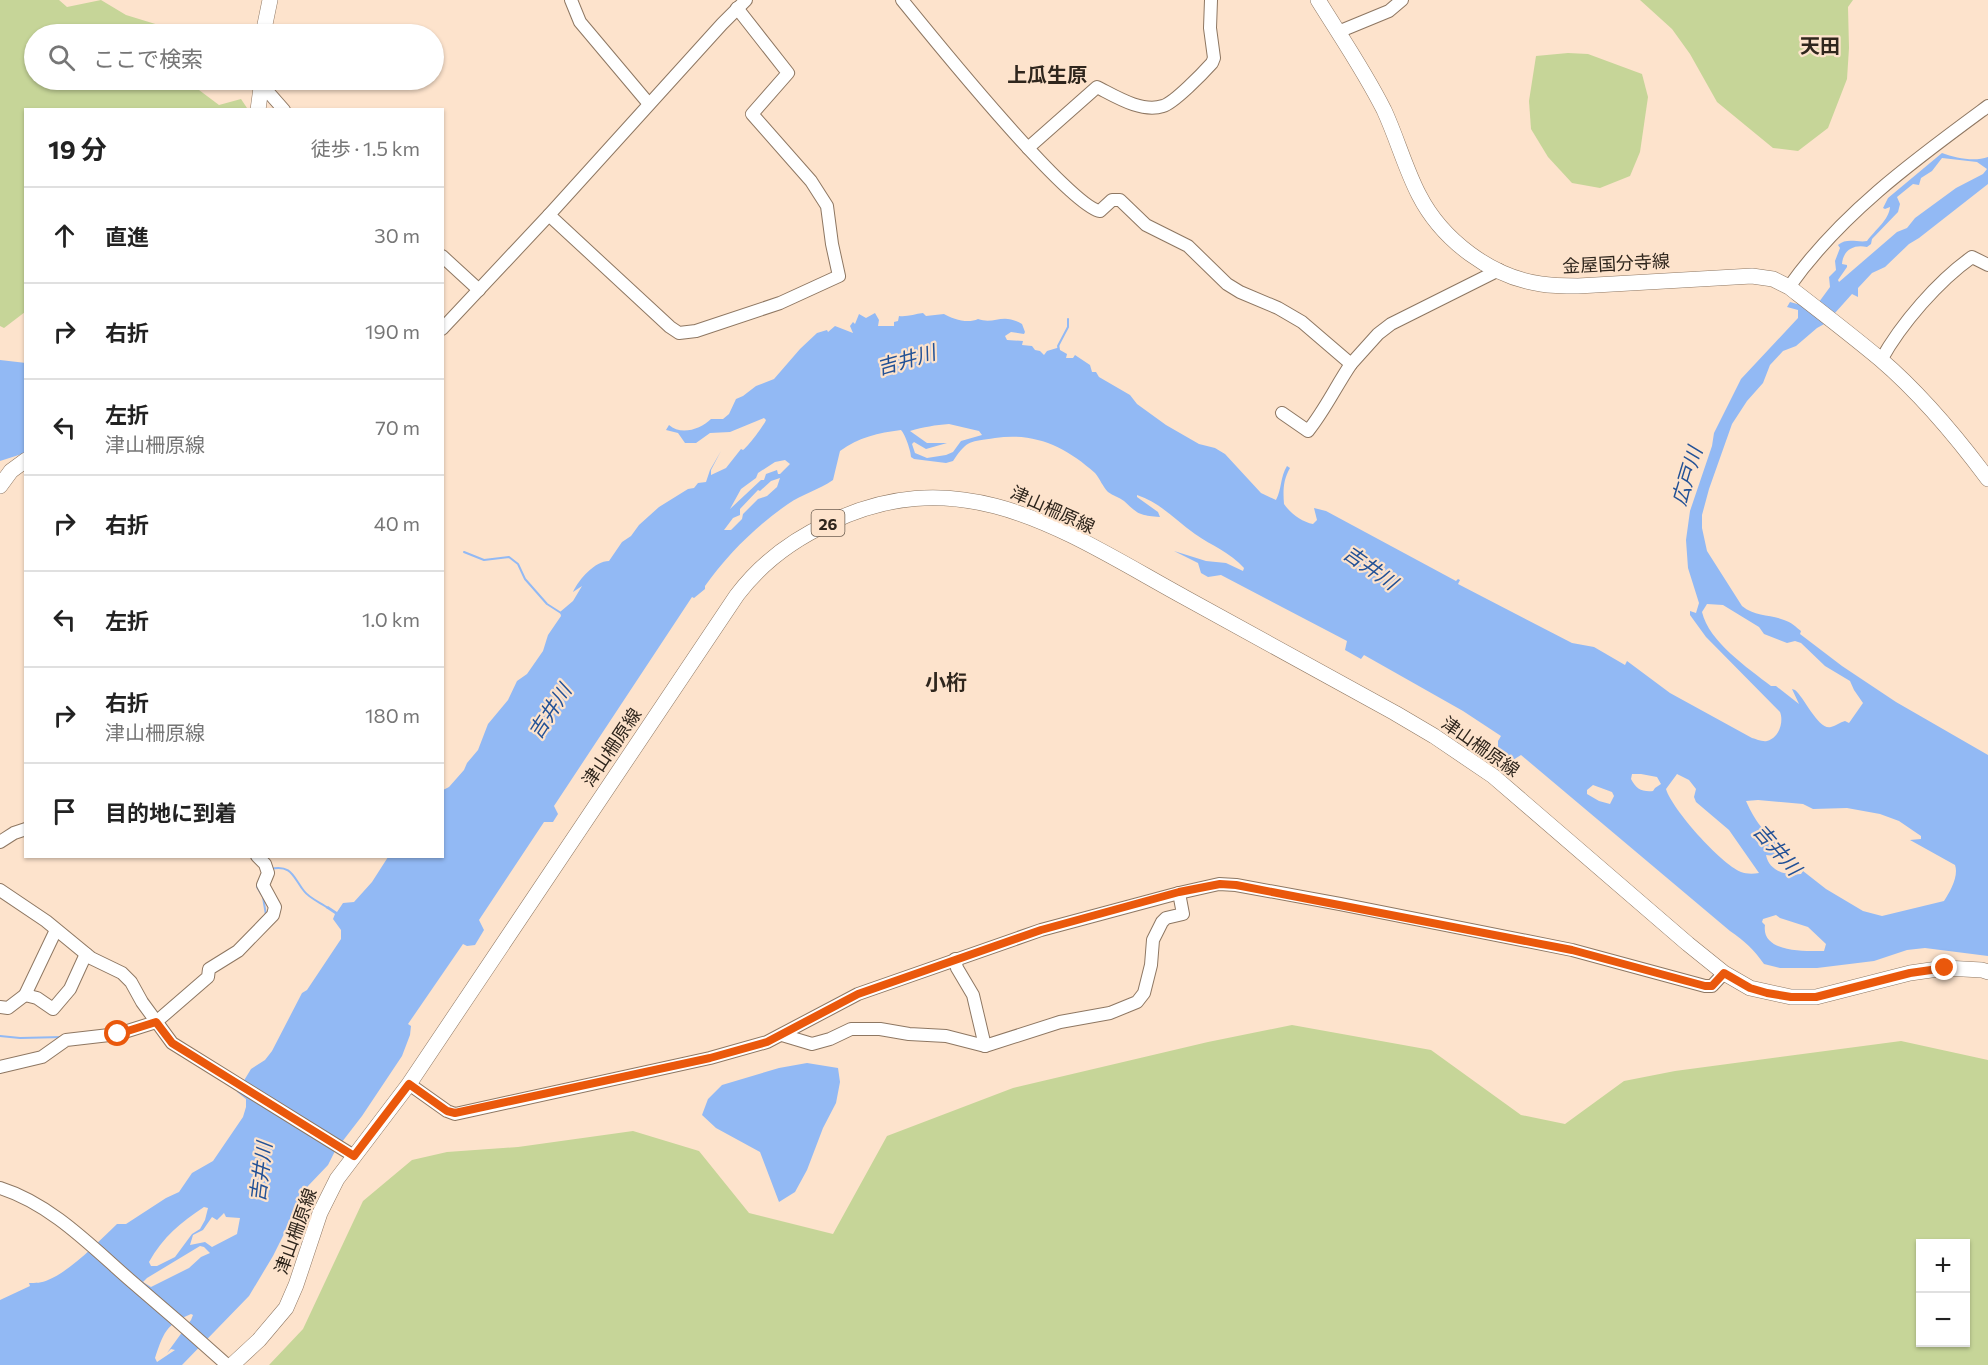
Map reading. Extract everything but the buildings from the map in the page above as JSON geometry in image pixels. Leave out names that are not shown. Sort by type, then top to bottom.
[{"type":"main road","points":[[265,24],[270,0]]},
{"type":"main road","name":"金屋国分寺線","points":[[1318,0],[1374,92],[1392,127],[1415,187],[1430,213],[1454,241],[1499,270],[1530,282],[1568,286],[1752,276],[1773,279],[1792,289],[1881,360],[1959,440],[1988,479]]},
{"type":"main road","points":[[258,108],[261,90]]},
{"type":"main road","points":[[0,486],[11,471],[24,461]]},
{"type":"main road","name":"津山柵原線","points":[[232,1365],[259,1340],[285,1308],[296,1286],[320,1213],[349,1152],[409,1084],[724,612],[750,578],[766,562],[799,538],[836,519],[874,506],[923,498],[956,498],[989,503],[1045,523],[1434,736],[1517,795],[1688,944],[1724,973],[1750,988],[1791,997],[1816,997],[1910,973],[1945,968],[1988,972]]},
{"type":"street","points":[[571,0],[580,22],[648,104]]},
{"type":"street","points":[[902,0],[959,70],[1028,148],[1089,208],[1100,211],[1112,200],[1120,200],[1146,225],[1188,246],[1227,284],[1302,322],[1351,364]]},
{"type":"street","points":[[1028,148],[1097,87],[1135,104],[1152,108],[1166,106],[1212,63],[1214,58],[1210,28],[1211,0]]},
{"type":"street","points":[[1338,32],[1389,11],[1402,0]]},
{"type":"street","points":[[444,327],[742,4],[788,73],[752,114],[812,182],[827,206],[839,276],[780,303],[696,331],[679,333],[549,215]]},
{"type":"street","points":[[268,90],[282,108]]},
{"type":"street","points":[[1792,289],[1834,233],[1874,194],[1988,106]]},
{"type":"street","points":[[444,257],[479,290]]},
{"type":"street","points":[[1881,360],[1894,337],[1954,269],[1972,257],[1988,265]]},
{"type":"street","points":[[1282,413],[1308,431],[1328,404],[1351,364],[1378,334],[1391,324],[1499,270]]},
{"type":"street","points":[[1,839],[24,830]]},
{"type":"street","points":[[0,1067],[42,1057],[66,1040],[118,1034],[156,1022],[208,977],[208,969],[238,951],[273,915],[275,907],[263,885],[268,873],[265,864],[259,858]]},
{"type":"street","points":[[409,1084],[447,1111],[455,1113],[710,1058],[767,1042],[858,994],[955,959],[1041,930],[1179,892],[1220,884],[1236,885],[1572,950],[1705,986],[1712,986],[1724,973]]},
{"type":"street","points":[[0,890],[46,921],[86,954],[122,973],[131,982],[172,1043],[349,1152]]},
{"type":"street","points":[[782,1035],[812,1044],[851,1029],[880,1029],[909,1034],[946,1036],[985,1046],[1060,1022],[1110,1013],[1137,1002],[1144,993],[1154,940],[1162,922],[1166,918],[1183,914],[1179,892]]},
{"type":"street","points":[[0,1007],[8,1008],[25,995],[56,930]]},
{"type":"street","points":[[25,995],[37,998],[53,1009],[70,989],[86,954]]},
{"type":"street","points":[[955,959],[957,968],[973,995],[985,1046]]},
{"type":"street","points":[[0,1188],[11,1191],[40,1207],[72,1229],[227,1365]]},
{"type":"green space","points":[[0,0],[59,0],[67,7],[101,0],[126,15],[155,24],[24,24],[24,90],[199,90],[219,105],[241,99],[247,108],[24,108],[24,313],[4,328],[0,326]]},
{"type":"green space","points":[[1640,0],[1853,0],[1848,7],[1847,79],[1828,128],[1798,151],[1773,148],[1717,102],[1690,54],[1672,29]]},
{"type":"green space","points":[[1588,54],[1642,74],[1648,97],[1640,152],[1630,176],[1600,188],[1572,183],[1548,157],[1531,129],[1529,101],[1536,56]]},
{"type":"green space","points":[[1292,1025],[1431,1050],[1521,1115],[1565,1124],[1624,1081],[1675,1071],[1901,1041],[1988,1060],[1988,1365],[269,1365],[303,1329],[363,1201],[412,1160],[447,1152],[518,1147],[633,1131],[699,1151],[749,1213],[833,1234],[887,1136],[1013,1088],[1208,1042]]},
{"type":"water","name":"吉井川","points":[[1942,153],[1965,159],[1988,157],[1988,184],[1909,244],[1885,267],[1872,273],[1858,288],[1858,297],[1852,294],[1826,323],[1796,346],[1783,351],[1770,365],[1763,383],[1747,401],[1732,424],[1709,489],[1702,515],[1702,528],[1707,551],[1742,606],[1747,610],[1791,623],[1801,631],[1800,634],[1842,666],[1896,702],[1988,755],[1988,956],[1925,948],[1907,950],[1874,961],[1817,968],[1780,968],[1764,964],[1745,942],[1521,755],[1513,760],[1505,754],[1500,761],[1497,759],[1501,753],[1498,749],[1498,741],[1501,736],[1463,711],[1364,655],[1361,659],[1345,650],[1347,641],[1221,575],[1208,577],[1201,573],[1198,563],[1174,551],[1206,561],[1226,563],[1243,571],[1244,568],[1153,502],[1137,495],[1158,512],[1160,517],[1140,514],[1108,492],[1095,473],[1073,456],[1049,443],[1037,440],[1010,437],[975,441],[966,445],[953,461],[946,463],[911,457],[908,443],[901,430],[869,436],[840,451],[833,480],[793,501],[765,522],[723,563],[705,589],[694,598],[692,597],[554,806],[558,814],[553,822],[544,822],[479,920],[484,930],[475,945],[463,944],[408,1024],[411,1026],[410,1035],[402,1056],[362,1116],[335,1151],[328,1165],[308,1186],[273,1256],[249,1296],[182,1365],[0,1365],[0,1300],[30,1286],[29,1283],[46,1281],[66,1270],[117,1224],[126,1224],[179,1192],[192,1173],[213,1161],[243,1117],[246,1099],[237,1092],[251,1069],[265,1060],[272,1051],[302,993],[307,990],[341,939],[341,930],[333,919],[335,914],[326,908],[328,906],[337,912],[343,903],[354,902],[372,882],[387,858],[444,858],[444,790],[464,770],[478,750],[488,724],[508,700],[517,681],[527,674],[543,651],[548,635],[561,616],[560,612],[573,601],[582,586],[573,592],[583,576],[598,564],[609,561],[622,542],[631,536],[639,525],[659,507],[688,489],[694,488],[698,483],[706,482],[710,470],[721,451],[711,470],[711,475],[726,468],[741,449],[743,450],[752,441],[766,420],[764,418],[730,432],[710,433],[696,443],[685,443],[678,433],[666,430],[669,425],[685,431],[702,426],[711,419],[723,419],[729,414],[736,399],[756,386],[774,379],[817,333],[827,330],[828,332],[835,326],[853,333],[850,326],[853,322],[855,324],[859,314],[866,318],[875,313],[879,320],[878,326],[894,326],[899,316],[923,313],[926,316],[944,314],[965,321],[1009,319],[1022,324],[1024,334],[1011,332],[1005,336],[1007,340],[1023,341],[1022,345],[1032,346],[1044,355],[1047,351],[1057,348],[1059,344],[1060,350],[1067,354],[1066,358],[1073,358],[1075,355],[1090,365],[1092,372],[1096,372],[1099,377],[1130,395],[1137,404],[1166,425],[1199,444],[1215,448],[1225,454],[1261,493],[1276,500],[1285,470],[1287,466],[1290,468],[1284,486],[1284,504],[1301,519],[1313,524],[1317,520],[1314,508],[1326,511],[1456,581],[1460,580],[1458,584],[1572,643],[1594,647],[1625,665],[1627,661],[1670,693],[1752,738],[1767,741],[1775,737],[1780,729],[1780,712],[1706,637],[1690,615],[1690,611],[1696,613],[1699,603],[1688,568],[1686,540],[1690,511],[1712,446],[1714,433],[1741,379],[1798,318],[1798,310],[1787,307],[1790,302],[1801,305],[1819,302],[1830,287],[1829,277],[1836,270],[1835,261],[1840,248],[1838,245],[1849,241],[1867,241],[1889,212],[1890,207],[1883,208],[1888,198]],"holes":[[[1942,158],[1977,162],[1987,169],[1983,174],[1956,188],[1915,218],[1907,228],[1897,232],[1839,282],[1838,280],[1847,267],[1842,264],[1844,255],[1854,247],[1867,247],[1871,244],[1872,239],[1898,212],[1900,204],[1897,197],[1913,184],[1919,185],[1921,178],[1932,171]],[[949,424],[979,431],[982,435],[961,441],[953,452],[946,455],[927,458],[915,453],[912,444],[914,442],[926,449],[947,443],[927,443],[910,431]],[[785,460],[790,464],[780,474],[777,470],[766,474],[764,480],[761,480],[730,509],[741,489],[756,478],[758,473],[775,462]],[[780,478],[777,487],[767,496],[758,499],[731,530],[724,530],[733,518],[740,515],[740,509],[758,490],[760,491],[771,481]],[[1707,604],[1723,605],[1759,627],[1764,634],[1787,643],[1795,641],[1801,643],[1825,666],[1850,681],[1863,703],[1849,723],[1845,721],[1826,727],[1795,690],[1792,689],[1799,704],[1776,686],[1771,686],[1730,654],[1712,634],[1702,612]],[[1632,774],[1641,774],[1657,777],[1661,784],[1653,791],[1646,791],[1637,787],[1631,779]],[[1677,774],[1689,780],[1696,789],[1694,797],[1696,802],[1729,830],[1759,873],[1743,873],[1721,858],[1687,822],[1666,789]],[[1593,785],[1612,792],[1614,796],[1610,804],[1587,794],[1587,790]],[[1746,801],[1803,804],[1813,809],[1847,808],[1880,814],[1899,821],[1921,836],[1921,839],[1910,840],[1955,865],[1955,879],[1951,889],[1944,901],[1882,916],[1863,911],[1826,889],[1803,871],[1801,874],[1790,874],[1774,869],[1766,855],[1786,857],[1789,853],[1759,824]],[[1776,915],[1808,927],[1826,944],[1824,951],[1796,950],[1777,946],[1770,941],[1762,922],[1763,919]],[[204,1207],[208,1208],[200,1229],[192,1234],[175,1257],[157,1266],[151,1266],[149,1262],[166,1238],[180,1224]],[[224,1213],[226,1217],[240,1218],[237,1234],[212,1247],[205,1242],[190,1245],[193,1235],[203,1230],[212,1217],[217,1220]],[[200,1246],[210,1253],[201,1257],[189,1268],[151,1287],[143,1282]],[[193,1315],[167,1353],[171,1349],[175,1350],[157,1362],[155,1358],[160,1342],[176,1322]]]},
{"type":"water","points":[[0,360],[24,363],[24,453],[0,461]]},
{"type":"water","points":[[807,1063],[838,1068],[840,1082],[836,1103],[795,1192],[779,1202],[760,1152],[716,1128],[702,1115],[708,1099],[722,1085],[779,1068]]},
{"type":"waterway","points":[[1058,346],[1068,327],[1068,319]]},
{"type":"waterway","points":[[464,552],[484,560],[509,557],[518,564],[525,579],[547,604],[561,613]]},
{"type":"waterway","points":[[270,869],[288,870],[306,894],[328,908]]},
{"type":"waterway","points":[[258,885],[266,915]]},
{"type":"waterway","points":[[0,1036],[63,1037]]},
{"type":"district","name":"天田","points":[[1820,45]]},
{"type":"district","name":"上瓜生原","points":[[1047,74]]},
{"type":"district","name":"小桁","points":[[946,681]]},
{"type":"route","points":[[118,1034],[156,1022],[172,1043],[354,1156],[409,1084],[447,1111],[455,1113],[710,1058],[767,1042],[858,994],[955,959],[1041,930],[1101,913],[1179,892],[1220,884],[1340,904],[1572,950],[1705,986],[1712,986],[1724,973],[1750,988],[1791,997],[1816,997],[1910,973],[1945,968]]},
{"type":"water label","name":"広戸川","points":[[1686,476]]}]
